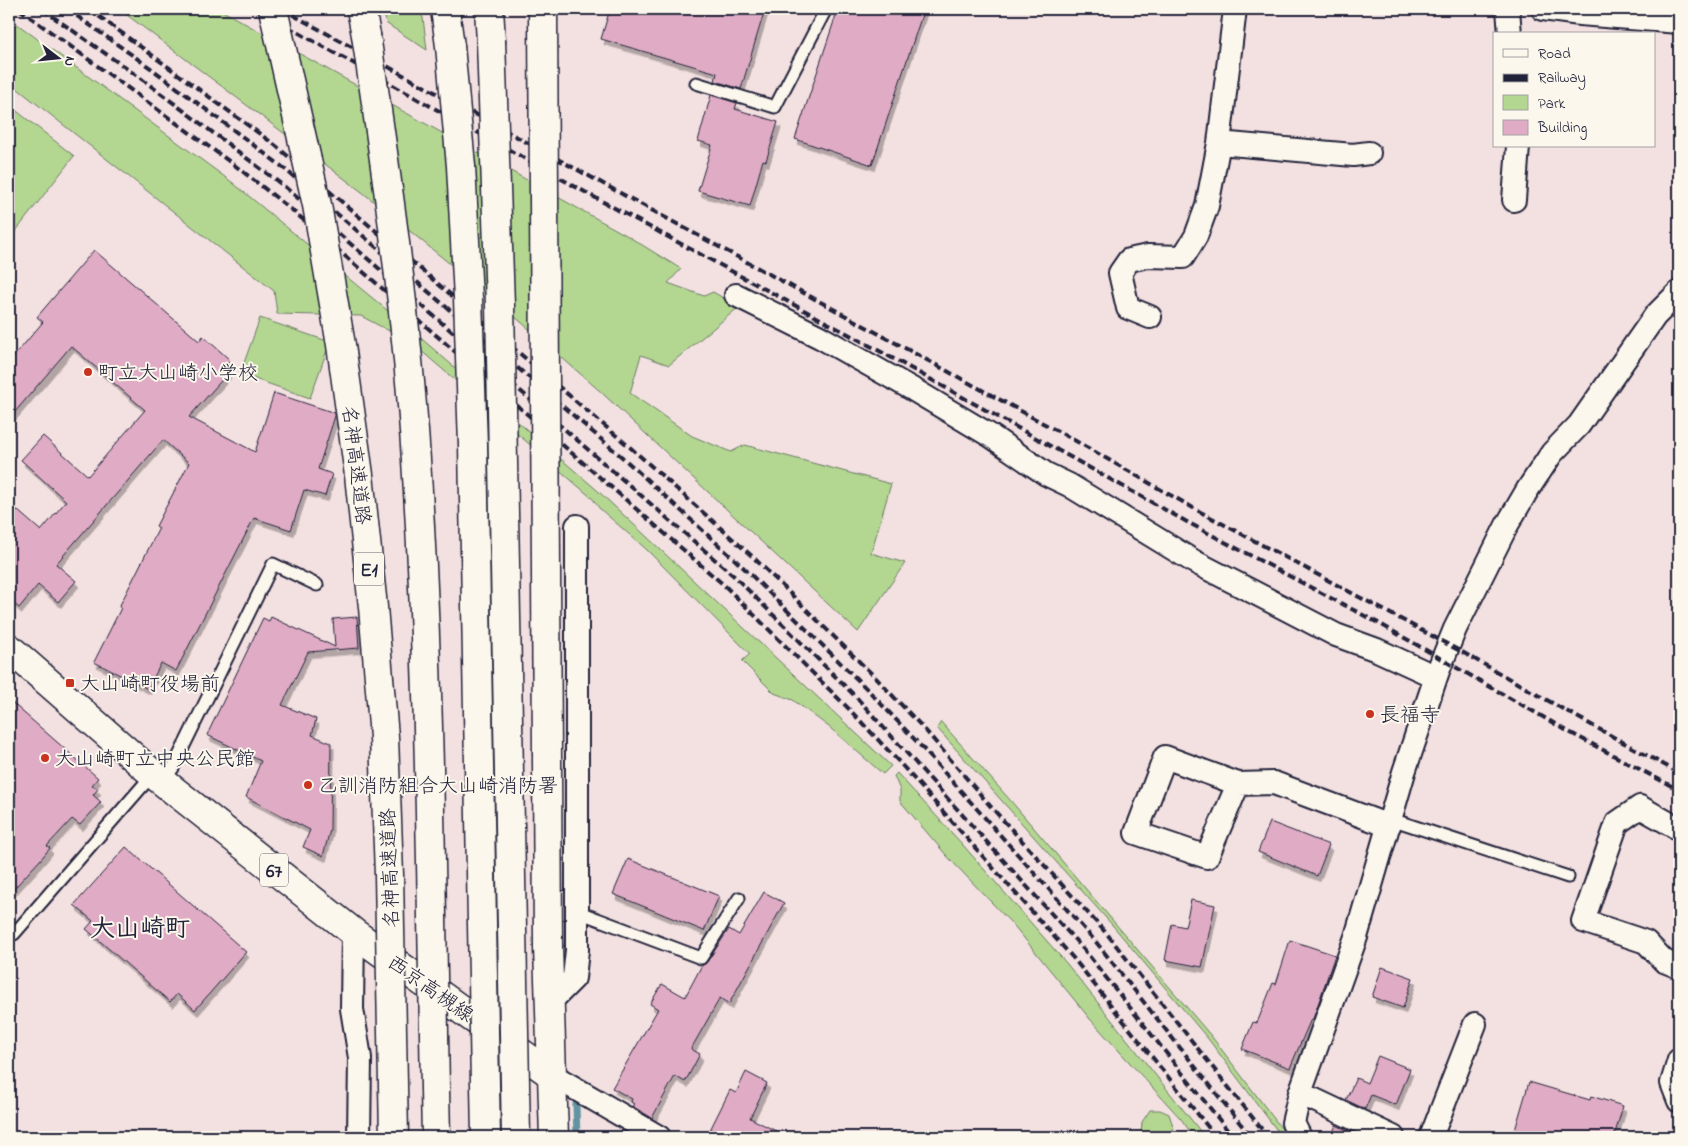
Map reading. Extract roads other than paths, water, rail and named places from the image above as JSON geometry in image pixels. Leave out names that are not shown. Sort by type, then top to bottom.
[{"type":"main road","name":"名神高速道路","points":[[273,9],[317,204],[341,345],[359,475],[384,737],[389,875],[394,1137]]},
{"type":"main road","name":"名神高速道路","points":[[361,9],[388,183],[404,324],[416,458],[428,735],[436,1137]]},
{"type":"main road","points":[[445,9],[461,166],[468,308],[473,455],[486,1137]]},
{"type":"main road","points":[[489,9],[500,305],[516,1137]]},
{"type":"main road","points":[[543,9],[548,948],[554,1137]]},
{"type":"main road","name":"西京高槻線","points":[[9,648],[158,778],[352,932],[552,1074]]},
{"type":"street","points":[[1150,317],[1128,308],[1120,273],[1129,260],[1148,256],[1183,257],[1196,236],[1207,206],[1220,143],[1235,9]]},
{"type":"street","points":[[1508,9],[1510,32]]},
{"type":"street","points":[[1542,9],[1679,22]]},
{"type":"street","points":[[1220,143],[1353,155],[1369,152]]},
{"type":"street","points":[[1514,200],[1518,148]]},
{"type":"street","points":[[1300,1137],[1293,1123],[1300,1093],[1356,937],[1404,772],[1437,674],[1455,629],[1507,525],[1528,489],[1552,453],[1579,425],[1655,316],[1679,292]]},
{"type":"street","points":[[736,295],[820,337],[914,390],[991,436],[1046,474],[1069,485],[1195,562],[1336,635],[1437,674]]},
{"type":"street","points":[[550,1002],[574,978],[577,950],[577,526]]},
{"type":"street","points":[[1238,784],[1208,857],[1136,833],[1165,757],[1238,784],[1274,783],[1390,822]]},
{"type":"street","points":[[1679,829],[1640,808],[1617,823],[1583,921],[1646,942],[1664,961],[1679,967]]},
{"type":"street","points":[[352,932],[352,1009],[360,1058],[359,1137]]},
{"type":"street","points":[[1431,1137],[1475,1024]]},
{"type":"street","points":[[1679,1060],[1672,1083],[1679,1101]]},
{"type":"street","points":[[552,1074],[659,1137]]},
{"type":"street","points":[[1300,1093],[1394,1137]]},
{"type":"lane","points":[[696,83],[775,108],[826,9]]},
{"type":"lane","points":[[14,934],[158,778],[173,768],[273,564],[317,585]]},
{"type":"lane","points":[[1390,822],[1568,877]]},
{"type":"lane","points":[[576,911],[701,958],[739,898]]},
{"type":"waterway","points":[[576,1105],[577,1137]]},
{"type":"railway","points":[[19,9],[237,167],[292,210],[725,586],[849,709],[899,762],[1074,959],[1216,1137]]},
{"type":"railway","points":[[42,9],[143,80],[285,187],[734,576],[858,699],[1085,951],[1233,1137]]},
{"type":"railway","points":[[67,9],[152,69],[280,165],[622,457],[743,567],[868,690],[917,742],[1096,942],[1251,1137]]},
{"type":"railway","points":[[89,9],[275,145],[632,449],[753,557],[878,680],[926,731],[992,808],[1107,934],[1268,1137]]},
{"type":"railway","points":[[256,9],[594,197],[876,349],[1187,522],[1382,625],[1571,733],[1679,790]]},
{"type":"railway","points":[[282,9],[1074,440],[1195,509],[1462,652],[1679,773]]},
{"type":"place","name":"町立大山崎小学校","points":[[88,372]]},
{"type":"place","name":"大山崎町役場前","points":[[70,683]]},
{"type":"place","name":"長福寺","points":[[1370,714]]},
{"type":"place","name":"大山崎町立中央公民館","points":[[45,758]]},
{"type":"place","name":"乙訓消防組合大山崎消防署","points":[[308,785]]},
{"type":"district","name":"大山崎町","points":[[140,927]]}]
